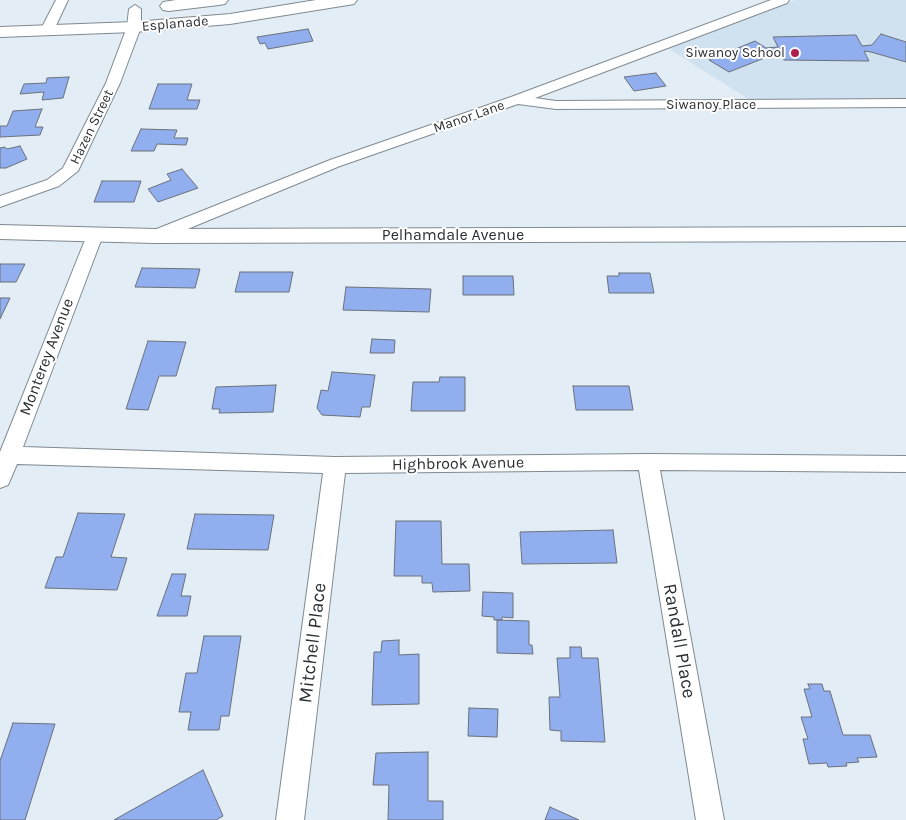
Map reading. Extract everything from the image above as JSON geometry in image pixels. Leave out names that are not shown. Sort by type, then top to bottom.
[{"type":"street","name":"Esplanade","points":[[0,32],[47,31],[135,18],[220,0]]},
{"type":"street","name":"Esplanade","points":[[116,10],[135,18],[230,19],[348,0]]},
{"type":"street","name":"Manor Lane","points":[[155,236],[335,163],[516,100],[783,0]]},
{"type":"street","points":[[38,13],[67,6]]},
{"type":"street","points":[[47,31],[67,6]]},
{"type":"street","name":"Hazen Street","points":[[0,202],[52,183],[70,171],[113,83],[135,18]]},
{"type":"street","name":"Siwanoy Place","points":[[516,100],[556,105],[906,103]]},
{"type":"street","name":"Pelhamdale Avenue","points":[[0,232],[155,236],[906,234]]},
{"type":"street","name":"Monterey Avenue","points":[[0,479],[95,235]]},
{"type":"street","name":"Highbrook Avenue","points":[[9,455],[335,465],[648,462],[906,464]]},
{"type":"street","name":"Randall Place","points":[[648,462],[710,820]]},
{"type":"street","name":"Mitchell Place","points":[[290,820],[335,465]]},
{"type":"shaded area","points":[[795,0],[906,0],[906,99],[753,102],[666,47]]},
{"type":"building","points":[[308,29],[313,41],[268,49],[265,43],[260,44],[257,37]]},
{"type":"building","name":"Siwanoy School","points":[[881,34],[906,42],[906,62],[864,51],[869,61],[784,60],[782,55],[772,55],[729,72],[709,60],[755,41],[766,48],[778,47],[773,37],[856,35],[862,46],[872,45]]},
{"type":"building","points":[[656,73],[666,86],[634,91],[624,77]]},
{"type":"building","points":[[69,77],[63,98],[42,100],[44,92],[20,94],[24,84],[46,83],[47,78]]},
{"type":"building","points":[[158,84],[192,84],[187,100],[200,100],[197,109],[149,109]]},
{"type":"building","points":[[42,109],[35,127],[43,127],[40,135],[0,137],[0,126],[7,126],[13,111]]},
{"type":"building","points":[[141,129],[177,130],[174,138],[188,138],[186,145],[157,144],[154,151],[131,151]]},
{"type":"building","points":[[20,146],[27,159],[6,168],[0,168],[0,148],[5,147],[7,149]]},
{"type":"building","points":[[182,169],[198,188],[158,202],[148,189],[171,180],[167,174]]},
{"type":"building","points":[[102,181],[141,181],[134,202],[94,202]]},
{"type":"building","points":[[0,264],[25,264],[16,282],[0,282]]},
{"type":"building","points":[[142,268],[200,269],[195,288],[135,287]]},
{"type":"building","points":[[240,272],[293,272],[289,292],[235,292]]},
{"type":"building","points":[[619,273],[650,273],[654,293],[609,293],[607,276],[619,276]]},
{"type":"building","points":[[463,276],[513,276],[514,295],[463,295]]},
{"type":"building","points":[[346,287],[431,289],[429,312],[343,310]]},
{"type":"building","points":[[0,298],[10,298],[0,319]]},
{"type":"building","points":[[372,339],[395,340],[394,353],[370,353]]},
{"type":"building","points":[[148,341],[186,342],[176,376],[159,376],[148,410],[126,409]]},
{"type":"building","points":[[332,372],[375,375],[370,407],[362,407],[360,417],[322,415],[317,408],[321,390],[328,391]]},
{"type":"building","points":[[440,377],[465,377],[465,411],[411,411],[413,382],[439,382]]},
{"type":"building","points":[[276,385],[273,412],[219,413],[220,409],[212,409],[216,387]]},
{"type":"building","points":[[573,386],[629,386],[633,410],[576,410]]},
{"type":"building","points":[[78,513],[125,514],[111,557],[127,558],[117,590],[45,588],[56,557],[63,557]]},
{"type":"building","points":[[195,514],[274,515],[268,550],[187,549]]},
{"type":"building","points":[[396,521],[441,521],[442,564],[469,564],[470,591],[433,592],[432,583],[422,583],[422,576],[394,576]]},
{"type":"building","points":[[613,530],[617,563],[522,564],[520,532]]},
{"type":"building","points":[[172,574],[186,574],[181,596],[191,596],[187,616],[157,616]]},
{"type":"building","points":[[483,592],[513,593],[513,618],[502,617],[502,620],[494,620],[494,617],[482,616]]},
{"type":"building","points":[[497,620],[529,621],[529,645],[532,645],[533,654],[497,653]]},
{"type":"building","points":[[204,636],[241,636],[229,716],[221,716],[219,730],[188,730],[191,712],[179,712],[186,673],[197,673]]},
{"type":"building","points":[[399,640],[399,655],[419,654],[419,704],[372,705],[374,652],[381,652],[382,641]]},
{"type":"building","points":[[570,647],[581,647],[582,658],[598,658],[605,742],[561,741],[561,731],[550,730],[549,697],[560,697],[557,658],[570,658]]},
{"type":"building","points":[[808,684],[822,684],[824,691],[830,691],[843,735],[870,735],[877,757],[857,758],[859,762],[846,763],[847,766],[828,767],[827,763],[809,764],[803,739],[808,739],[801,717],[812,717],[804,689],[810,689]]},
{"type":"building","points":[[469,708],[498,709],[497,737],[468,736]]},
{"type":"building","points":[[13,723],[55,724],[25,820],[0,820],[0,761]]},
{"type":"building","points":[[428,752],[428,801],[443,801],[443,820],[388,820],[389,785],[373,785],[376,753]]},
{"type":"building","points":[[203,770],[223,816],[216,820],[114,820]]},
{"type":"building","points":[[550,807],[579,820],[545,820]]},
{"type":"place","name":"Siwanoy School","points":[[795,53]]}]
